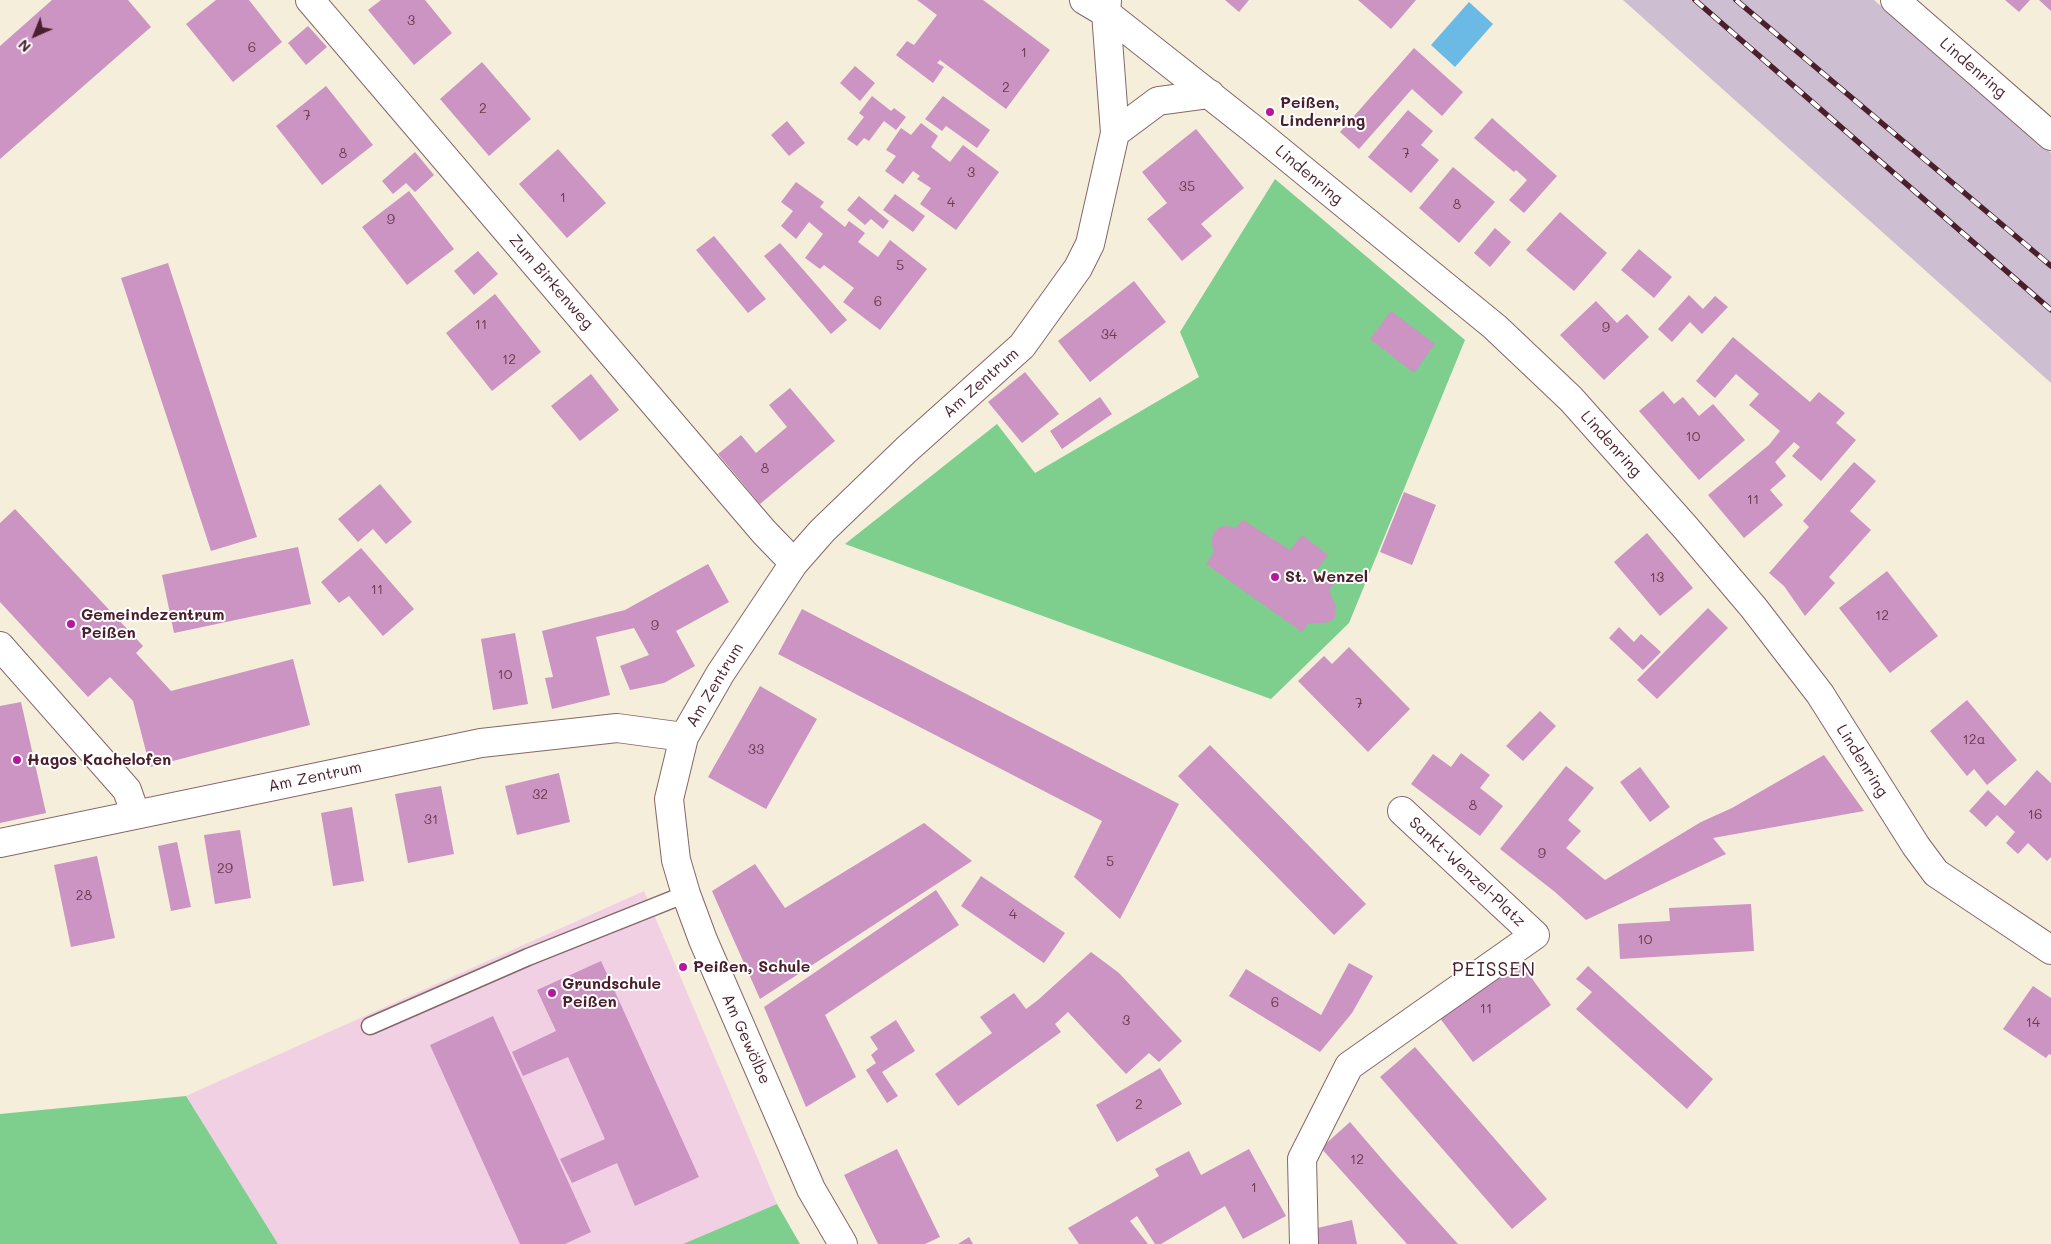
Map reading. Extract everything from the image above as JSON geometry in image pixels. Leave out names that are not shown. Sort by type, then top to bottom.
[{"type":"street","name":"Zum Birkenweg","points":[[310,0],[764,532],[794,563]]},
{"type":"street","name":"Lindenring","points":[[1895,0],[2051,136]]},
{"type":"street","name":"Am Zentrum","points":[[0,843],[481,743],[616,728],[684,737],[720,674],[794,563],[822,531],[885,470],[1022,346],[1078,268],[1090,244],[1115,133],[1099,4]]},
{"type":"street","name":"Lindenring","points":[[1099,4],[1494,327],[1571,399],[1685,527],[1753,608],[1820,694],[1916,846],[1936,873],[2051,950]]},
{"type":"street","points":[[1115,133],[1158,101],[1210,94]]},
{"type":"street","points":[[0,646],[127,790],[135,814]]},
{"type":"street","name":"Am Gewölbe","points":[[684,737],[669,799],[676,860],[686,894],[703,940],[812,1189],[843,1244]]},
{"type":"street","name":"Sankt-Wenzel-Platz","points":[[1304,1244],[1302,1159],[1349,1066],[1535,935],[1402,811]]},
{"type":"lane","points":[[370,1026],[528,956],[686,894]]},
{"type":"shaded area","points":[[1623,0],[1874,0],[2051,153],[2051,383]]},
{"type":"shaded area","name":"Grundschule Peißen","points":[[644,891],[777,1204],[683,1244],[278,1244],[186,1096]]},
{"type":"green space","points":[[1275,179],[1465,340],[1349,623],[1271,699],[845,544],[997,424],[1035,473],[1199,377],[1180,332]]},
{"type":"green space","points":[[186,1096],[278,1244],[0,1244],[0,1114]]},
{"type":"green space","points":[[777,1204],[800,1244],[683,1244]]},
{"type":"water","points":[[1469,2],[1493,24],[1455,67],[1431,45]]},
{"type":"building","points":[[52,0],[128,0],[151,27],[0,159],[0,46]]},
{"type":"building","points":[[216,0],[249,0],[282,42],[233,82],[186,24]]},
{"type":"building","points":[[381,0],[425,0],[452,33],[414,65],[368,10]]},
{"type":"building","points":[[917,0],[983,0],[1050,50],[1006,109],[940,60],[937,63],[944,67],[933,83],[896,55],[907,41],[914,45],[937,15]]},
{"type":"building","points":[[1225,0],[1249,0],[1239,12]]},
{"type":"building","points":[[1358,0],[1416,0],[1391,29]]},
{"type":"building","points":[[2005,0],[2030,0],[2019,12]]},
{"type":"building","points":[[2039,0],[2051,0],[2051,11]]},
{"type":"building","points":[[308,26],[327,47],[306,65],[288,43]]},
{"type":"building","points":[[1414,48],[1463,92],[1442,116],[1412,89],[1359,149],[1340,132]]},
{"type":"building","points":[[482,62],[531,119],[489,156],[440,99]]},
{"type":"building","points":[[855,66],[875,83],[860,101],[840,83]]},
{"type":"building","points":[[326,86],[373,145],[322,185],[276,126]]},
{"type":"building","points":[[872,96],[891,111],[894,108],[906,117],[896,130],[884,121],[869,141],[864,138],[857,146],[847,139],[864,117],[859,113]]},
{"type":"building","points":[[943,96],[990,130],[977,148],[946,126],[942,131],[925,119]]},
{"type":"building","points":[[1408,110],[1433,131],[1421,145],[1439,160],[1411,193],[1368,157]]},
{"type":"building","points":[[1492,118],[1557,176],[1524,213],[1509,200],[1527,180],[1516,170],[1514,172],[1474,138]]},
{"type":"building","points":[[787,121],[805,143],[789,156],[771,135]]},
{"type":"building","points":[[921,123],[938,136],[931,147],[950,162],[963,145],[999,172],[956,230],[920,204],[931,188],[917,179],[920,176],[913,171],[903,184],[885,171],[896,156],[886,150],[901,128],[911,135]]},
{"type":"building","points":[[1196,129],[1244,188],[1201,224],[1212,236],[1182,261],[1147,219],[1167,203],[1142,172]]},
{"type":"building","points":[[558,149],[606,203],[567,238],[519,184]]},
{"type":"building","points":[[415,152],[434,175],[415,192],[406,183],[393,194],[382,181]]},
{"type":"building","points":[[1453,167],[1495,202],[1459,243],[1419,208]]},
{"type":"building","points":[[796,182],[824,202],[820,207],[845,227],[849,221],[865,233],[858,242],[878,257],[890,240],[927,269],[880,330],[843,302],[854,288],[824,265],[820,269],[805,258],[823,234],[809,222],[796,239],[781,226],[793,211],[781,202]]},
{"type":"building","points":[[409,191],[454,249],[407,285],[362,227]]},
{"type":"building","points":[[895,194],[925,216],[913,232],[883,210]]},
{"type":"building","points":[[859,196],[889,221],[883,229],[871,219],[865,225],[847,210]]},
{"type":"building","points":[[1560,212],[1607,253],[1574,291],[1526,250]]},
{"type":"building","points":[[1495,228],[1511,242],[1490,267],[1474,253]]},
{"type":"building","points":[[714,236],[766,299],[748,313],[696,250]]},
{"type":"building","points":[[780,243],[847,320],[831,334],[764,256]]},
{"type":"building","points":[[1639,249],[1672,277],[1654,298],[1621,270]]},
{"type":"building","points":[[478,251],[498,274],[474,295],[454,271]]},
{"type":"building","points":[[168,263],[257,537],[211,551],[121,278]]},
{"type":"building","points":[[1134,281],[1166,322],[1090,382],[1058,341]]},
{"type":"building","points":[[495,294],[541,352],[492,391],[446,333]]},
{"type":"building","points":[[1689,295],[1703,309],[1715,296],[1728,307],[1702,334],[1690,322],[1672,342],[1658,329]]},
{"type":"building","points":[[1596,301],[1617,323],[1627,314],[1649,337],[1604,380],[1560,335]]},
{"type":"building","points":[[1391,311],[1435,344],[1414,373],[1370,339]]},
{"type":"building","points":[[1733,337],[1810,402],[1819,392],[1845,413],[1836,423],[1856,440],[1821,481],[1792,456],[1800,447],[1794,442],[1775,462],[1786,476],[1770,490],[1783,505],[1744,538],[1708,495],[1769,445],[1780,431],[1749,405],[1759,394],[1736,374],[1715,398],[1696,381]]},
{"type":"building","points":[[1025,372],[1059,414],[1022,443],[988,402]]},
{"type":"building","points":[[591,374],[619,410],[580,441],[551,406]]},
{"type":"building","points":[[790,388],[835,441],[760,504],[718,454],[741,435],[756,453],[787,427],[769,405]]},
{"type":"building","points":[[1663,391],[1674,404],[1683,397],[1699,416],[1713,404],[1745,440],[1699,480],[1639,411]]},
{"type":"building","points":[[1100,397],[1112,414],[1062,449],[1050,431]]},
{"type":"building","points":[[1854,462],[1876,481],[1850,511],[1871,530],[1829,577],[1835,583],[1805,616],[1784,586],[1769,573],[1809,527],[1803,521]]},
{"type":"building","points":[[380,484],[412,522],[386,544],[373,529],[358,542],[338,519]]},
{"type":"building","points":[[1404,492],[1436,505],[1412,565],[1380,552]]},
{"type":"building","points":[[15,509],[143,646],[136,653],[171,691],[293,659],[310,725],[150,767],[133,701],[110,677],[88,697],[0,602],[0,523]]},
{"type":"building","name":"St. Wenzel","points":[[1243,520],[1290,550],[1302,535],[1328,555],[1316,571],[1334,584],[1329,590],[1336,607],[1335,617],[1330,622],[1308,624],[1302,632],[1206,564],[1214,552],[1211,540],[1219,527],[1228,526],[1235,528]]},
{"type":"building","points":[[1647,533],[1693,588],[1660,616],[1614,562]]},
{"type":"building","points":[[298,547],[311,604],[174,633],[162,575]]},
{"type":"building","points":[[361,548],[414,609],[383,636],[349,596],[339,603],[321,582]]},
{"type":"building","points":[[708,564],[729,602],[676,631],[695,666],[664,683],[630,690],[620,666],[649,655],[634,628],[596,637],[610,695],[552,709],[545,678],[553,677],[542,631],[625,610]]},
{"type":"building","points":[[1887,571],[1938,636],[1890,673],[1839,608]]},
{"type":"building","points":[[1708,608],[1728,628],[1657,699],[1637,680]]},
{"type":"building","points":[[802,609],[1179,804],[1120,919],[1074,877],[1102,821],[778,654]]},
{"type":"building","points":[[1619,627],[1634,642],[1641,634],[1661,652],[1643,670],[1609,638]]},
{"type":"building","points":[[515,633],[528,704],[493,710],[481,639]]},
{"type":"building","points":[[1349,647],[1410,709],[1368,752],[1298,681],[1324,656],[1332,664]]},
{"type":"building","points":[[760,686],[817,719],[766,809],[708,777]]},
{"type":"building","points":[[1967,700],[2017,760],[1987,785],[1974,769],[1967,776],[1930,731]]},
{"type":"building","name":"Hagos Kachelofen","points":[[21,702],[46,813],[0,823],[0,706]]},
{"type":"building","points":[[1540,711],[1556,726],[1523,761],[1506,746]]},
{"type":"building","points":[[1210,745],[1366,904],[1334,935],[1178,776]]},
{"type":"building","points":[[1461,753],[1490,775],[1480,788],[1503,806],[1480,836],[1411,784],[1433,754],[1451,767]]},
{"type":"building","points":[[1824,755],[1864,811],[1713,838],[1726,854],[1586,920],[1555,892],[1500,849],[1566,766],[1594,788],[1568,820],[1581,831],[1566,848],[1605,880],[1701,822],[1732,808]]},
{"type":"building","points":[[1640,767],[1670,807],[1650,822],[1620,782]]},
{"type":"building","points":[[2037,770],[2051,783],[2051,857],[2047,861],[2028,843],[2018,854],[2006,843],[2015,832],[1997,815],[1986,827],[1969,811],[1988,790],[2005,806]]},
{"type":"building","points":[[559,773],[570,822],[517,835],[505,786]]},
{"type":"building","points":[[441,786],[454,854],[408,863],[395,794]]},
{"type":"building","points":[[352,807],[364,881],[333,886],[321,813]]},
{"type":"building","points":[[924,823],[972,861],[760,999],[712,891],[755,864],[785,908]]},
{"type":"building","points":[[240,830],[251,898],[215,904],[204,835]]},
{"type":"building","points":[[177,842],[191,907],[171,911],[158,846]]},
{"type":"building","points":[[97,856],[115,938],[71,947],[54,865]]},
{"type":"building","points":[[981,876],[1065,933],[1044,963],[961,906]]},
{"type":"building","points":[[936,890],[959,925],[825,1015],[856,1077],[806,1107],[764,1007]]},
{"type":"building","points":[[1751,904],[1754,951],[1620,959],[1618,924],[1670,921],[1669,908]]},
{"type":"building","points":[[1091,952],[1119,973],[1182,1041],[1159,1062],[1149,1053],[1126,1074],[1068,1012],[1055,1024],[1061,1032],[958,1106],[935,1074],[992,1033],[980,1017],[1014,993],[1026,1009]]},
{"type":"building","points":[[1518,959],[1551,1005],[1473,1062],[1439,1017]]},
{"type":"building","points":[[601,961],[699,1177],[635,1206],[617,1163],[572,1183],[560,1159],[605,1139],[568,1057],[523,1076],[512,1052],[556,1031],[537,990]]},
{"type":"building","points":[[1349,963],[1373,976],[1352,1013],[1320,1052],[1229,996],[1246,969],[1321,1015]]},
{"type":"building","points":[[1588,966],[1713,1079],[1687,1109],[1576,1009],[1592,992],[1576,979]]},
{"type":"building","points":[[2033,986],[2051,998],[2051,1055],[2049,1054],[2046,1058],[2003,1029]]},
{"type":"building","points":[[493,1016],[591,1232],[565,1244],[520,1244],[430,1045]]},
{"type":"building","points":[[896,1020],[915,1051],[882,1072],[898,1096],[887,1103],[866,1070],[876,1063],[871,1055],[878,1049],[870,1037]]},
{"type":"building","points":[[1415,1047],[1547,1199],[1512,1229],[1380,1077]]},
{"type":"building","points":[[1160,1068],[1182,1104],[1117,1142],[1096,1105]]},
{"type":"building","points":[[1350,1122],[1458,1244],[1407,1244],[1321,1148]]},
{"type":"building","points":[[897,1149],[940,1237],[925,1244],[878,1244],[844,1175]]},
{"type":"building","points":[[1249,1149],[1286,1216],[1243,1239],[1225,1206],[1161,1244],[1155,1244],[1137,1216],[1130,1221],[1148,1244],[1079,1244],[1068,1228],[1159,1176],[1155,1169],[1189,1151],[1201,1175]]},
{"type":"building","points":[[1352,1220],[1357,1244],[1317,1244],[1313,1229]]},
{"type":"building","points":[[969,1237],[973,1244],[958,1244]]},
{"type":"railway","points":[[1695,0],[2051,310]]},
{"type":"railway","points":[[1736,0],[2051,266]]},
{"type":"place","name":"Peißen, Lindenring","points":[[1270,112]]},
{"type":"place","name":"St. Wenzel","points":[[1275,577]]},
{"type":"place","name":"Gemeindezentrum Peißen","points":[[71,624]]},
{"type":"place","name":"Hagos Kachelofen","points":[[17,760]]},
{"type":"place","name":"Peißen, Schule","points":[[683,967]]},
{"type":"place","name":"Grundschule Peißen","points":[[552,993]]},
{"type":"district","name":"PEISSEN","points":[[1494,970]]}]
